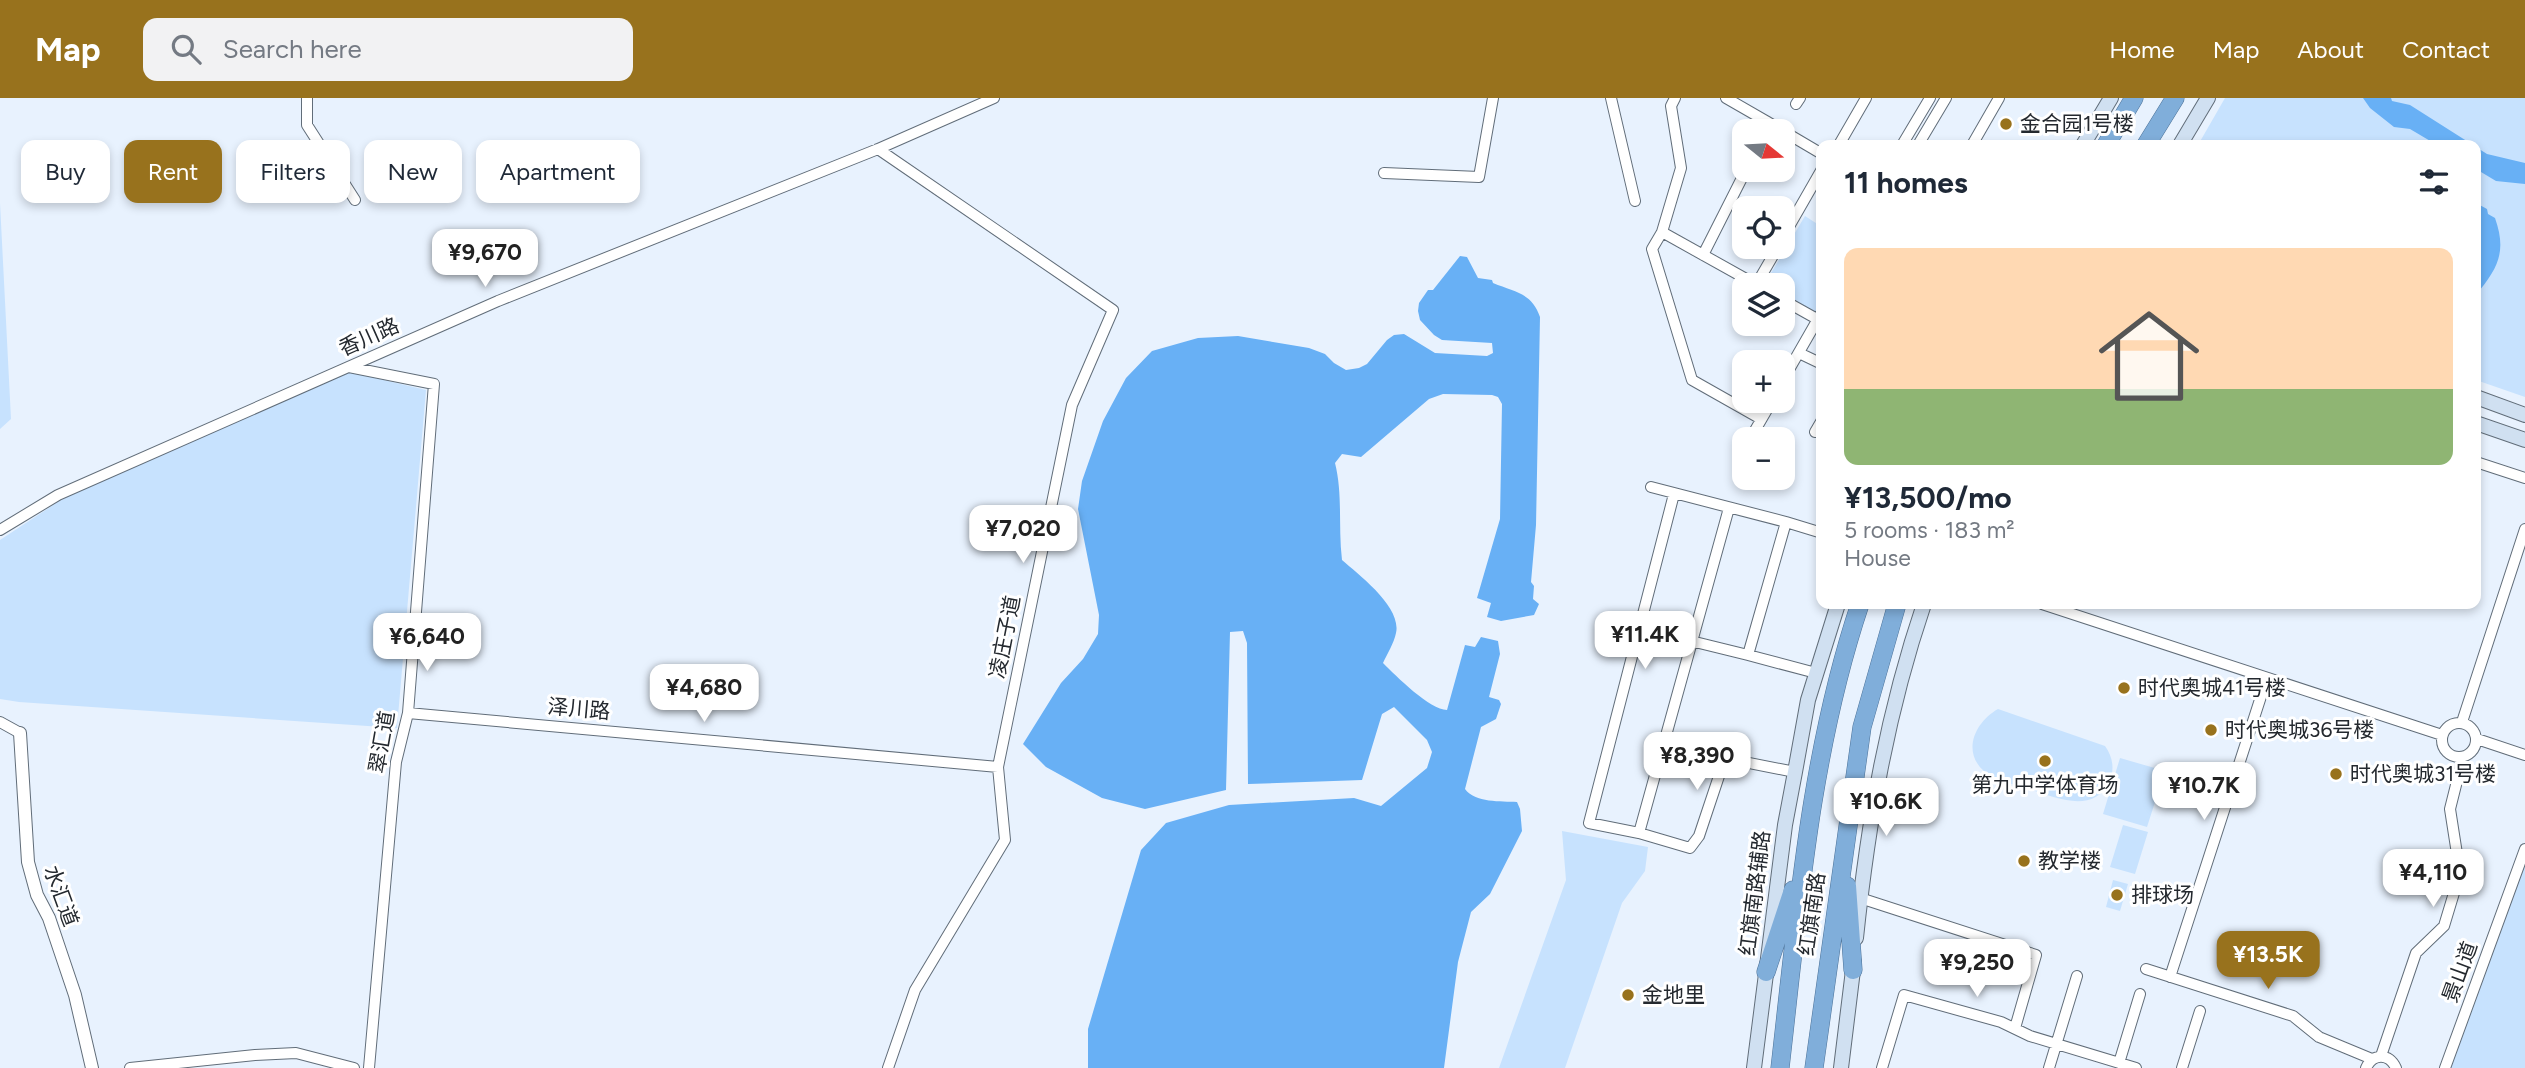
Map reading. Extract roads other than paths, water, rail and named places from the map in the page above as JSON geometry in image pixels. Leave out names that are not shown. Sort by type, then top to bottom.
[{"type":"highway","points":[[2109,140],[2134,98]]},
{"type":"highway","points":[[2149,140],[2175,98]]},
{"type":"highway","name":"红旗南路","points":[[1780,1068],[1824,736],[1844,651],[1858,609]]},
{"type":"highway","name":"红旗南路","points":[[1814,1068],[1862,727],[1896,609]]},
{"type":"highway","points":[[1766,972],[1808,844]]},
{"type":"highway","points":[[1844,853],[1853,970]]},
{"type":"main road","points":[[2086,140],[2111,98]]},
{"type":"main road","points":[[2183,140],[2208,98]]},
{"type":"main road","points":[[2481,399],[2525,415]]},
{"type":"main road","points":[[2481,425],[2525,440]]},
{"type":"main road","name":"红旗南路辅路","points":[[1754,1068],[1785,825],[1808,700],[1836,609]]},
{"type":"main road","points":[[1841,1068],[1873,798],[1903,672],[1922,609]]},
{"type":"street","points":[[307,98],[307,125],[355,200]]},
{"type":"street","name":"香川路","points":[[0,530],[58,495],[498,301],[878,149],[994,98]]},
{"type":"street","points":[[1384,173],[1479,177],[1493,98]]},
{"type":"street","points":[[1611,98],[1635,201]]},
{"type":"street","points":[[1675,98],[1671,106],[1681,168],[1662,232],[1652,249],[1692,380],[1761,419]]},
{"type":"street","points":[[1726,98],[1755,119]]},
{"type":"street","points":[[1842,140],[1867,98]]},
{"type":"street","points":[[1905,140],[1930,98]]},
{"type":"street","points":[[1921,140],[1946,98]]},
{"type":"street","points":[[1975,140],[1999,98]]},
{"type":"street","points":[[1796,139],[1816,150]]},
{"type":"street","name":"凌庄子道","points":[[878,149],[1113,310],[1072,405],[998,768],[1005,839],[915,990],[888,1068]]},
{"type":"street","points":[[1795,216],[1816,179]]},
{"type":"street","points":[[1703,255],[1740,182]]},
{"type":"street","points":[[1662,232],[1735,273]]},
{"type":"street","points":[[1795,305],[1816,314]]},
{"type":"street","points":[[1795,360],[1816,323]]},
{"type":"street","points":[[1799,353],[1816,361]]},
{"type":"street","name":"翠汇道","points":[[348,367],[434,384],[408,713],[396,762],[369,1068]]},
{"type":"street","points":[[1757,427],[1765,413]]},
{"type":"street","points":[[2481,464],[2525,478]]},
{"type":"street","points":[[1651,487],[1816,531]]},
{"type":"street","points":[[1674,494],[1589,823],[1639,833],[1690,848],[1699,836],[1725,758]]},
{"type":"street","points":[[1639,833],[1729,508]]},
{"type":"street","points":[[1748,655],[1786,522]]},
{"type":"street","points":[[2462,722],[2525,529]]},
{"type":"street","points":[[2057,609],[2442,735]]},
{"type":"street","points":[[1691,641],[1816,673]]},
{"type":"street","points":[[2170,976],[2267,678]]},
{"type":"street","name":"泽川路","points":[[408,713],[998,768]]},
{"type":"street","points":[[0,722],[20,733]]},
{"type":"street","points":[[2462,722],[2472,728],[2477,739],[2473,750],[2463,757],[2452,756],[2443,747],[2442,735],[2452,724],[2462,722]]},
{"type":"street","name":"水汇道","points":[[20,733],[28,862],[37,895],[49,918],[75,995],[92,1068]]},
{"type":"street","points":[[2477,739],[2525,755]]},
{"type":"street","points":[[1663,746],[1795,772]]},
{"type":"street","points":[[2373,1061],[2416,953],[2444,926],[2460,873],[2450,809],[2463,757]]},
{"type":"street","name":"景山道","points":[[2445,1068],[2525,849]]},
{"type":"street","points":[[1860,898],[2036,955],[2015,1028]]},
{"type":"street","points":[[2146,969],[2293,1016],[2319,1037],[2373,1061],[2391,1060],[2396,1068]]},
{"type":"street","points":[[2049,1068],[2077,976]]},
{"type":"street","points":[[2119,1063],[2140,993]]},
{"type":"street","points":[[1882,1068],[1904,995],[2136,1068]]},
{"type":"street","points":[[2182,1068],[2200,1011]]},
{"type":"street","points":[[130,1068],[296,1053],[354,1068]]},
{"type":"water","points":[[2363,98],[2391,98],[2392,101],[2410,105],[2465,140],[2429,140],[2410,129],[2394,127],[2370,108]]},
{"type":"water","points":[[2481,150],[2525,163],[2525,184],[2496,181],[2481,172]]},
{"type":"water","points":[[2481,206],[2495,218],[2499,230],[2500,250],[2490,276],[2481,288]]},
{"type":"water","points":[[1460,256],[1467,257],[1478,278],[1492,280],[1493,283],[1527,298],[1540,317],[1536,525],[1531,582],[1534,586],[1533,599],[1539,604],[1534,615],[1501,621],[1487,617],[1491,603],[1477,598],[1500,519],[1502,404],[1498,397],[1443,394],[1429,399],[1361,457],[1342,454],[1335,463],[1339,487],[1342,560],[1378,592],[1396,623],[1395,637],[1383,663],[1423,699],[1447,710],[1465,645],[1475,647],[1481,637],[1498,641],[1500,654],[1489,697],[1499,700],[1501,704],[1496,719],[1481,727],[1465,789],[1469,794],[1482,799],[1517,802],[1522,831],[1490,894],[1471,912],[1458,962],[1444,1068],[1088,1068],[1088,1029],[1141,850],[1166,823],[1229,805],[1354,798],[1381,806],[1427,768],[1432,752],[1427,740],[1394,707],[1382,714],[1362,780],[1248,784],[1247,643],[1243,631],[1230,632],[1226,790],[1145,809],[1102,798],[1046,767],[1023,744],[1061,683],[1083,659],[1098,634],[1099,615],[1078,509],[1082,481],[1103,421],[1126,378],[1152,351],[1198,338],[1238,336],[1309,348],[1325,354],[1346,370],[1367,364],[1387,340],[1394,335],[1404,334],[1435,353],[1487,356],[1493,353],[1492,343],[1442,340],[1420,320],[1419,303]]},
{"type":"place","name":"金合园1号楼","points":[[2006,124]]},
{"type":"place","name":"时代奥城41号楼","points":[[2124,688]]},
{"type":"place","name":"时代奥城36号楼","points":[[2211,730]]},
{"type":"place","name":"第九中学体育场","points":[[2045,761]]},
{"type":"place","name":"时代奥城31号楼","points":[[2336,774]]},
{"type":"place","name":"教学楼","points":[[2024,861]]},
{"type":"place","name":"排球场","points":[[2117,895]]},
{"type":"place","name":"金地里","points":[[1628,995]]}]
